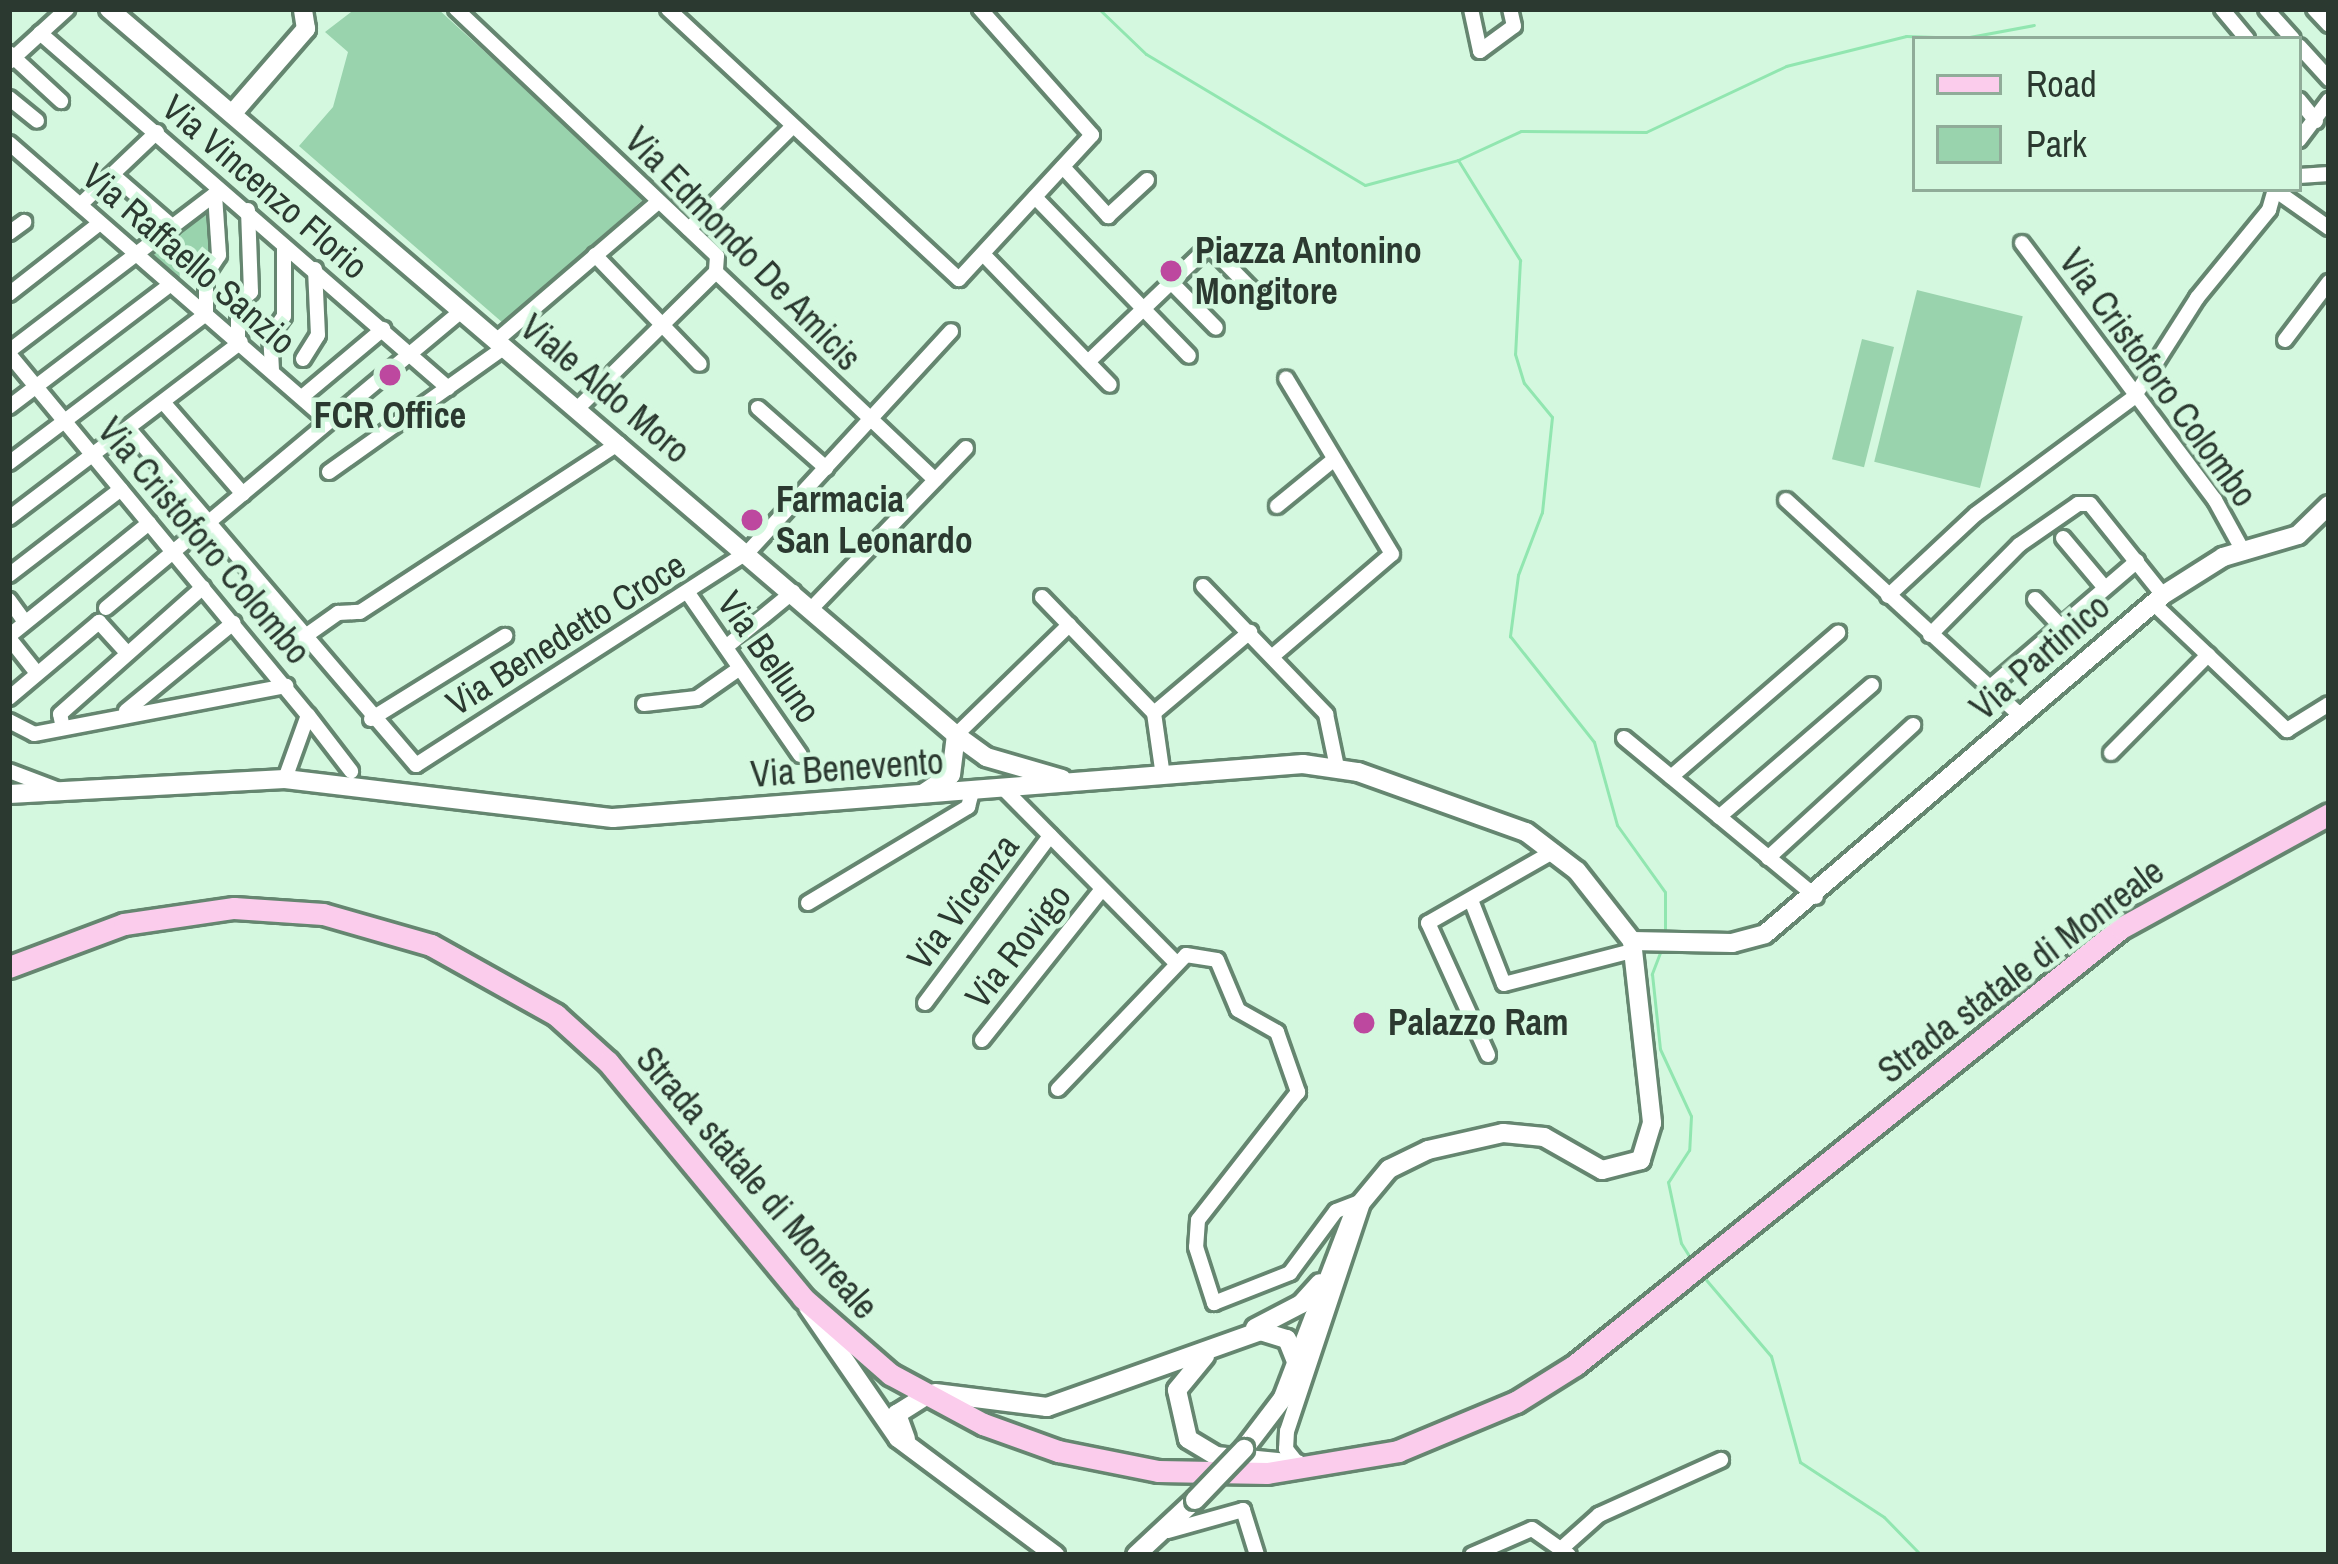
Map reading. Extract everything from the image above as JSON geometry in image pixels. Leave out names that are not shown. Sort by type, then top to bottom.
[{"type":"main road","name":"Viale Aldo Moro","points":[[109,9],[748,552],[956,736],[986,758],[1078,783]]},
{"type":"main road","points":[[232,114],[306,29],[303,9]]},
{"type":"main road","name":"Via Partinico","points":[[1633,945],[1665,936],[1732,943],[1765,934],[1816,897],[2158,599],[2243,551],[2298,535],[2329,505]]},
{"type":"main road","points":[[951,775],[956,736]]},
{"type":"main road","points":[[919,795],[986,758]]},
{"type":"main road","points":[[972,792],[986,758]]},
{"type":"main road","name":"Via Benevento","points":[[9,794],[285,779],[580,819],[1337,767],[1504,822],[1554,851],[1633,945]]},
{"type":"main road","name":"Strada statale di Monreale","points":[[9,967],[124,924],[234,908],[323,914],[431,945],[556,1015],[608,1062],[802,1298],[920,1392],[1026,1441],[1123,1466],[1233,1475],[1324,1466],[1398,1451],[1516,1402],[1648,1305],[2121,928],[2329,814]]},
{"type":"main road","points":[[1136,1555],[1168,1532],[1283,1398],[1330,1269],[1364,1200],[1407,1158],[1503,1133],[1544,1137],[1601,1170],[1641,1160],[1652,1124],[1633,945]]},
{"type":"main road","points":[[923,1455],[899,1429],[897,1414],[920,1392],[1047,1407],[1283,1316],[1330,1269]]},
{"type":"main road","points":[[802,1298],[863,1397],[923,1455],[1055,1555]]},
{"type":"main road","points":[[1283,1316],[1306,1337]]},
{"type":"main road","points":[[1297,1364],[1276,1331],[1238,1336],[1181,1379],[1184,1431],[1216,1456],[1324,1466]]},
{"type":"street","points":[[61,101],[10,58],[67,9]]},
{"type":"street","name":"Via Edmondo De Amicis","points":[[457,9],[717,256],[716,272],[935,480]]},
{"type":"street","points":[[668,9],[959,279],[1092,136],[980,9]]},
{"type":"street","points":[[1471,9],[1480,51],[1514,26],[1510,9]]},
{"type":"street","points":[[2222,9],[2244,36]]},
{"type":"street","points":[[2266,9],[2290,36]]},
{"type":"street","points":[[2314,9],[2329,25]]},
{"type":"street","name":"Via Vincenzo Florio","points":[[40,33],[448,388]]},
{"type":"street","points":[[2302,49],[2329,80]]},
{"type":"street","points":[[9,98],[37,121]]},
{"type":"street","points":[[2302,137],[2329,100]]},
{"type":"street","points":[[2302,104],[2316,121]]},
{"type":"street","points":[[689,229],[794,126]]},
{"type":"street","points":[[80,205],[157,133]]},
{"type":"street","name":"Via Raffaello Sanzio","points":[[9,143],[328,421]]},
{"type":"street","points":[[1063,167],[1108,216],[1148,179]]},
{"type":"street","points":[[113,175],[173,227]]},
{"type":"street","points":[[9,353],[219,191]]},
{"type":"street","points":[[9,463],[206,314],[206,275],[219,255],[219,191]]},
{"type":"street","points":[[1888,596],[1976,514],[2134,397],[2198,298],[2269,210],[2274,192]]},
{"type":"street","points":[[2278,192],[2329,228]]},
{"type":"street","points":[[1035,197],[1189,356]]},
{"type":"street","points":[[329,472],[448,388],[659,201]]},
{"type":"street","points":[[9,518],[240,341],[238,303],[251,292],[248,210]]},
{"type":"street","points":[[9,233],[24,222]]},
{"type":"street","points":[[9,294],[100,223]]},
{"type":"street","name":"Via Cristoforo Colombo","points":[[2022,243],[2216,500],[2243,551]]},
{"type":"street","points":[[272,370],[270,336],[284,316],[284,246]]},
{"type":"street","points":[[1088,362],[1174,285],[1209,246],[1258,296]]},
{"type":"street","points":[[982,254],[1110,385]]},
{"type":"street","points":[[595,255],[700,364]]},
{"type":"street","points":[[303,359],[319,335],[315,269]]},
{"type":"street","points":[[578,408],[716,272]]},
{"type":"street","points":[[2285,340],[2329,282]]},
{"type":"street","points":[[9,406],[171,284]]},
{"type":"street","points":[[1174,285],[1216,328]]},
{"type":"street","points":[[9,698],[461,311]]},
{"type":"street","points":[[302,397],[383,329]]},
{"type":"street","name":"Via Benedetto Croce","points":[[371,718],[416,765],[748,552],[951,331]]},
{"type":"street","name":"Via Cristoforo Colombo","points":[[9,353],[308,715],[285,779]]},
{"type":"street","points":[[1274,656],[1391,554],[1286,378]]},
{"type":"street","points":[[163,402],[243,494]]},
{"type":"street","points":[[758,407],[826,468]]},
{"type":"street","points":[[129,429],[371,718],[505,636]]},
{"type":"street","points":[[304,638],[338,613],[361,612],[619,443]]},
{"type":"street","points":[[812,608],[966,448]]},
{"type":"street","points":[[1277,506],[1332,461]]},
{"type":"street","points":[[9,574],[121,489]]},
{"type":"street","points":[[1786,500],[2023,716]]},
{"type":"street","points":[[1930,635],[2019,545],[2078,504],[2090,504],[2137,561],[2158,599],[2208,656],[2287,730],[2329,704]]},
{"type":"street","points":[[36,672],[9,637],[149,523]]},
{"type":"street","points":[[2063,538],[2105,589]]},
{"type":"street","points":[[1989,688],[2137,561]]},
{"type":"street","points":[[1203,586],[1326,714],[1337,767]]},
{"type":"street","points":[[63,728],[60,714],[203,587]]},
{"type":"street","name":"Via Belluno","points":[[688,592],[800,755]]},
{"type":"street","points":[[726,647],[793,592]]},
{"type":"street","points":[[1042,597],[1154,713],[1163,776]]},
{"type":"street","points":[[2035,599],[2062,628]]},
{"type":"street","points":[[9,600],[26,622]]},
{"type":"street","points":[[102,615],[127,653]]},
{"type":"street","points":[[122,714],[233,623]]},
{"type":"street","points":[[956,736],[1069,625]]},
{"type":"street","points":[[1154,713],[1250,632]]},
{"type":"street","points":[[1671,777],[1838,633]]},
{"type":"street","points":[[2111,753],[2208,656]]},
{"type":"street","points":[[644,704],[697,698],[740,668]]},
{"type":"street","points":[[1719,817],[1872,685]]},
{"type":"street","points":[[9,722],[34,734],[286,686]]},
{"type":"street","points":[[308,715],[351,771]]},
{"type":"street","points":[[1768,858],[1913,725]]},
{"type":"street","points":[[1624,738],[1816,897]]},
{"type":"street","points":[[9,771],[59,790]]},
{"type":"street","points":[[1005,790],[1175,962]]},
{"type":"street","points":[[808,903],[968,807],[972,792]]},
{"type":"street","name":"Via Vicenza","points":[[925,1003],[1050,836]]},
{"type":"street","points":[[1487,1055],[1428,923],[1554,851]]},
{"type":"street","name":"Via Rovigo","points":[[982,1040],[1102,889]]},
{"type":"street","points":[[1471,900],[1504,984],[1633,945]]},
{"type":"street","points":[[1058,1089],[1175,962],[1198,953],[1222,964],[1234,1005],[1274,1028],[1300,1083],[1198,1220],[1196,1247],[1214,1303],[1290,1274],[1336,1211],[1364,1200]]},
{"type":"street","points":[[1297,1463],[1286,1448],[1287,1431],[1364,1200]]},
{"type":"street","points":[[1472,1555],[1532,1529],[1566,1551],[1599,1516],[1721,1460]]},
{"type":"street","points":[[1168,1532],[1243,1510],[1257,1555]]},
{"type":"green space","points":[[355,9],[438,9],[645,198],[503,323],[299,146],[333,107],[348,52],[325,32]]},
{"type":"green space","points":[[211,210],[213,256],[179,256],[180,281],[150,256]]},
{"type":"green space","points":[[1917,290],[2023,316],[1980,488],[1874,462]]},
{"type":"green space","points":[[1862,339],[1894,347],[1864,467],[1832,459]]},
{"type":"waterway","points":[[1099,9],[1146,54],[1365,185],[1458,160],[1521,131],[1646,132],[1786,66],[1912,36]]},
{"type":"waterway","points":[[1975,36],[2034,25]]},
{"type":"waterway","points":[[1458,160],[1520,260],[1515,354],[1524,383],[1552,417],[1542,512],[1518,575],[1510,636],[1594,742],[1617,825],[1665,892],[1665,935]]},
{"type":"waterway","points":[[1661,950],[1652,974],[1660,1049],[1691,1116],[1689,1150],[1668,1182],[1681,1243],[1693,1262]]},
{"type":"waterway","points":[[1702,1275],[1771,1356],[1800,1462],[1884,1517],[1921,1555]]},
{"type":"place","name":"Piazza Antonino Mongitore","points":[[1171,271]]},
{"type":"place","name":"FCR Office","points":[[390,375]]},
{"type":"place","name":"Farmacia San Leonardo","points":[[752,520]]},
{"type":"place","name":"Palazzo Ram","points":[[1364,1023]]}]
